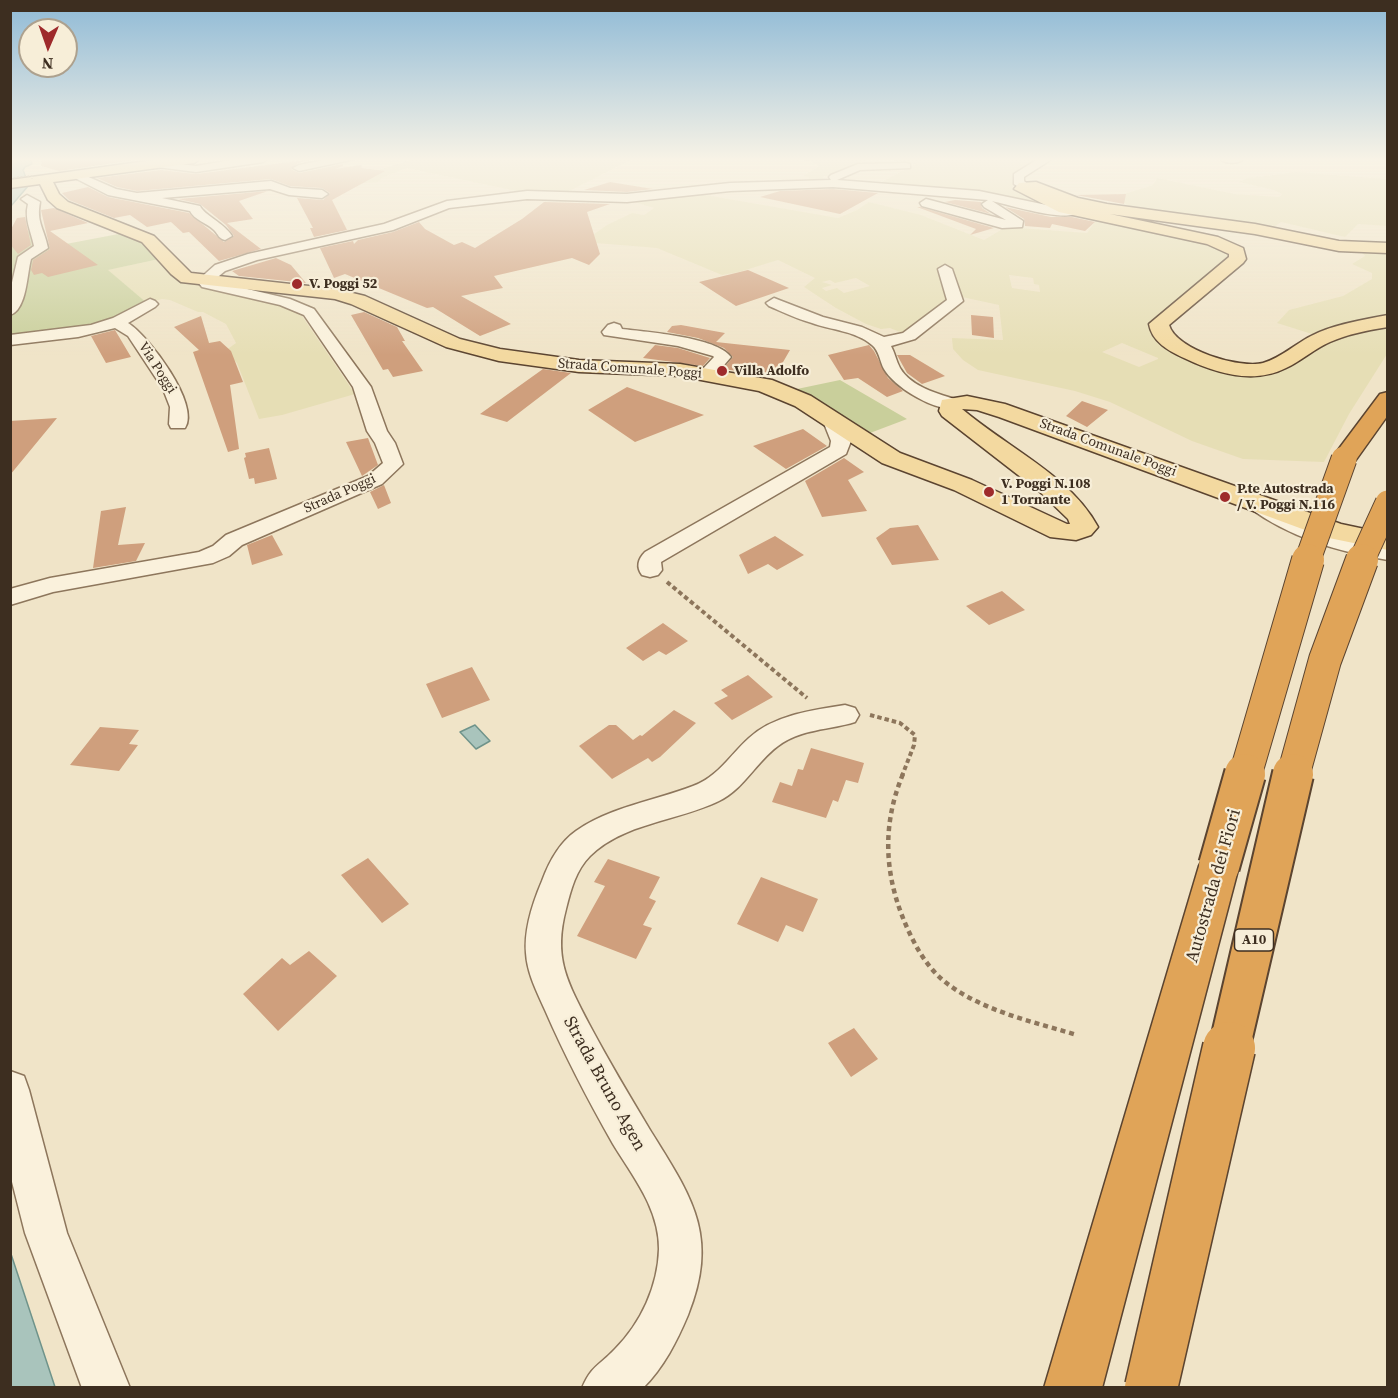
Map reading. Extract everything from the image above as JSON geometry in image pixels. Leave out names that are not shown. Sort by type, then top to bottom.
[{"type":"highway","name":"Autostrada dei Fiori","points":[[1073,1388],[1303,575],[1323,513],[1344,459],[1388,399]]},
{"type":"highway","name":"A10","points":[[1151,1388],[1267,885],[1323,668],[1348,592],[1388,503]]},
{"type":"main road","name":"Strada Comunale Poggi","points":[[112,224],[138,233],[165,252],[183,276],[336,294],[358,300],[453,343],[499,356],[579,366],[659,368],[764,385],[803,401],[891,458],[963,485],[1052,528],[1076,532],[1085,527],[1083,519],[1055,492],[951,411],[949,408],[952,404],[974,404],[1024,418],[1334,531],[1388,542]]},
{"type":"main road","points":[[1133,224],[1212,240],[1237,252],[1237,259],[1159,324],[1161,331],[1170,342],[1213,362],[1239,369],[1263,369],[1291,357],[1320,339],[1388,321]]},
{"type":"main road","points":[[1220,224],[1339,246],[1388,248]]},
{"type":"street","points":[[10,310],[21,284],[16,268],[25,257],[41,248],[31,230],[31,224]]},
{"type":"street","points":[[214,224],[225,236]]},
{"type":"street","points":[[204,280],[220,268],[253,256],[395,224]]},
{"type":"street","points":[[881,344],[909,336],[955,301],[945,269]]},
{"type":"street","name":"Strada Poggi","points":[[10,597],[50,585],[172,565],[213,555],[243,536],[375,480],[393,464],[385,443],[376,431],[362,387],[309,312],[294,304],[207,284],[204,280]]},
{"type":"street","points":[[774,303],[813,318],[853,329],[881,344],[894,372],[904,382],[929,396],[952,404]]},
{"type":"street","points":[[10,340],[61,334],[116,322],[150,304]]},
{"type":"street","name":"Via Poggi","points":[[116,322],[134,333],[172,389],[179,407],[178,424]]},
{"type":"street","points":[[614,328],[610,332],[679,341],[719,352],[722,354],[721,360],[707,374]]},
{"type":"street","points":[[650,570],[650,560],[653,557],[839,450],[841,441],[832,421]]},
{"type":"street","points":[[1255,503],[1299,531],[1337,543],[1388,554]]},
{"type":"street","name":"Strada Bruno Agen","points":[[606,1388],[627,1373],[653,1339],[670,1305],[680,1266],[678,1224],[666,1194],[582,1053],[556,994],[543,960],[543,936],[552,896],[572,854],[586,841],[628,820],[709,793],[772,736],[838,716]]},
{"type":"street","points":[[10,1090],[46,1233],[106,1388]]},
{"type":"path","points":[[650,570],[676,587],[767,667],[838,716],[865,715],[892,719],[909,728],[915,735],[914,745],[892,803],[887,870],[898,911],[913,940],[929,965],[950,985],[981,1002],[1020,1018],[1077,1035]]},
{"type":"shaded area","points":[[944,224],[984,240],[1006,227],[1087,233],[1093,224],[1124,224],[1214,242],[1231,255],[1176,304],[1156,318],[1151,327],[1157,338],[1242,372],[1329,339],[1387,324],[1387,354],[1349,414],[1324,462],[1243,459],[1192,441],[1110,402],[1075,391],[978,370],[963,360],[953,349],[952,338],[1003,340],[999,305],[962,297],[905,334],[890,328],[881,329],[866,324],[836,308],[804,287],[815,278],[778,260],[722,275],[657,248],[583,242],[607,225]],"holes":[[[1009,275],[1033,278],[1034,284],[1039,285],[1040,292],[1012,288]],[[856,278],[870,286],[844,293],[837,288],[826,291],[822,288],[832,285],[822,282],[830,280],[835,283]],[[1122,343],[1158,358],[1158,359],[1139,367],[1102,352]]]},
{"type":"shaded area","points":[[1235,224],[1278,224],[1271,229]]},
{"type":"shaded area","points":[[1291,224],[1358,224],[1345,237]]},
{"type":"shaded area","points":[[1359,249],[1387,250],[1387,317],[1315,335],[1277,323],[1289,310],[1343,296],[1372,279],[1372,273],[1352,264],[1365,256]]},
{"type":"shaded area","points":[[164,258],[182,279],[268,301],[300,313],[355,394],[282,415],[259,419],[237,363],[225,351],[236,343],[226,324],[203,312],[170,300],[162,299],[147,303],[107,270]]},
{"type":"green space","points":[[42,230],[50,247],[129,232],[139,237],[164,258],[108,270],[147,303],[115,318],[81,328],[11,338],[10,233]]},
{"type":"green space","points":[[840,380],[907,419],[870,433],[797,389]]},
{"type":"water","points":[[475,725],[490,741],[476,749],[460,732]]},
{"type":"water","points":[[11,1254],[55,1387],[11,1387]]},
{"type":"building","points":[[14,224],[27,224],[31,245],[18,254],[10,244],[10,231]]},
{"type":"building","points":[[44,224],[82,224],[50,231],[98,265],[48,277],[42,273],[34,275],[31,270],[33,260],[50,249]]},
{"type":"building","points":[[143,224],[160,224],[147,227]]},
{"type":"building","points":[[173,224],[203,224],[224,242],[234,236],[225,224],[229,224],[261,249],[219,261],[189,232],[183,233]]},
{"type":"building","points":[[311,224],[344,224],[347,230],[314,237],[310,228],[313,228]]},
{"type":"building","points":[[413,224],[421,224],[425,229],[454,245],[462,242],[475,248],[514,224],[591,224],[600,254],[589,265],[572,258],[494,276],[503,288],[461,296],[511,324],[480,336],[433,307],[427,308],[345,274],[334,278],[320,248],[353,241],[354,244],[358,240],[393,232]]},
{"type":"building","points":[[963,224],[981,224],[994,228],[970,235],[976,229]]},
{"type":"building","points":[[1025,224],[1052,224],[1050,228]]},
{"type":"building","points":[[1053,224],[1093,224],[1085,231]]},
{"type":"building","points":[[276,258],[291,265],[306,283],[239,276],[232,271]]},
{"type":"building","points":[[748,270],[789,288],[736,306],[699,282]]},
{"type":"building","points":[[364,312],[397,327],[405,341],[402,341],[423,371],[393,377],[388,369],[383,370],[351,315]]},
{"type":"building","points":[[971,315],[993,317],[994,338],[972,335]]},
{"type":"building","points":[[201,316],[209,343],[220,341],[231,351],[243,382],[230,385],[239,449],[228,452],[193,352],[199,350],[174,327]]},
{"type":"building","points":[[681,325],[725,333],[716,342],[790,350],[775,376],[723,369],[733,357],[724,348],[698,338],[667,332],[672,326]]},
{"type":"building","points":[[115,330],[131,357],[106,363],[91,336]]},
{"type":"building","points":[[655,345],[678,348],[710,358],[703,366],[643,358]]},
{"type":"building","points":[[869,345],[888,378],[903,391],[887,397],[858,378],[844,380],[828,355]]},
{"type":"building","points":[[897,355],[910,355],[945,376],[922,384],[907,373]]},
{"type":"building","points":[[543,369],[571,373],[507,422],[480,414]]},
{"type":"building","points":[[627,387],[704,415],[635,442],[588,410]]},
{"type":"building","points":[[1082,401],[1108,410],[1087,427],[1066,416]]},
{"type":"building","points":[[57,418],[10,475],[10,421]]},
{"type":"building","points":[[803,429],[827,446],[786,469],[753,446]]},
{"type":"building","points":[[368,438],[378,465],[362,476],[346,442]]},
{"type":"building","points":[[269,448],[277,479],[255,484],[254,478],[249,479],[245,453]]},
{"type":"building","points":[[844,458],[864,472],[848,480],[867,511],[822,517],[805,481]]},
{"type":"building","points":[[384,485],[391,503],[378,509],[370,492]]},
{"type":"building","points":[[126,507],[118,545],[145,543],[136,561],[93,568],[101,511]]},
{"type":"building","points":[[918,525],[939,560],[892,565],[876,538],[890,528]]},
{"type":"building","points":[[272,535],[283,555],[252,565],[247,545]]},
{"type":"building","points":[[775,536],[804,555],[777,570],[768,564],[748,574],[739,555]]},
{"type":"building","points":[[1002,591],[1025,610],[989,625],[966,606]]},
{"type":"building","points":[[663,623],[688,641],[666,655],[659,651],[643,661],[626,648]]},
{"type":"building","points":[[472,667],[490,700],[442,718],[426,684]]},
{"type":"building","points":[[748,675],[773,697],[732,720],[714,703],[728,696],[721,690]]},
{"type":"building","points":[[674,710],[696,723],[660,757],[652,762],[648,758],[612,779],[579,746],[609,725],[616,725],[633,740],[642,736]]},
{"type":"building","points":[[100,727],[139,730],[129,744],[138,745],[119,771],[70,765]]},
{"type":"building","points":[[811,748],[864,763],[858,783],[846,780],[838,802],[833,800],[826,818],[772,802],[780,782],[792,786],[798,769],[803,770]]},
{"type":"building","points":[[368,858],[409,904],[382,923],[341,875]]},
{"type":"building","points":[[608,859],[660,877],[649,898],[656,901],[643,925],[652,928],[636,959],[577,936],[605,886],[594,882]]},
{"type":"building","points":[[761,877],[818,899],[803,932],[786,925],[778,942],[737,924]]},
{"type":"building","points":[[309,951],[337,976],[278,1031],[243,994],[282,958],[290,965]]},
{"type":"building","points":[[854,1028],[878,1059],[851,1077],[828,1043]]},
{"type":"place","name":"V. Poggi 52","points":[[297,284]]},
{"type":"place","name":"Villa Adolfo","points":[[722,371]]},
{"type":"place","name":"V. Poggi N.108 1 Tornante","points":[[989,492]]},
{"type":"place","name":"P.te Autostrada / V. Poggi N.116","points":[[1225,497]]}]
